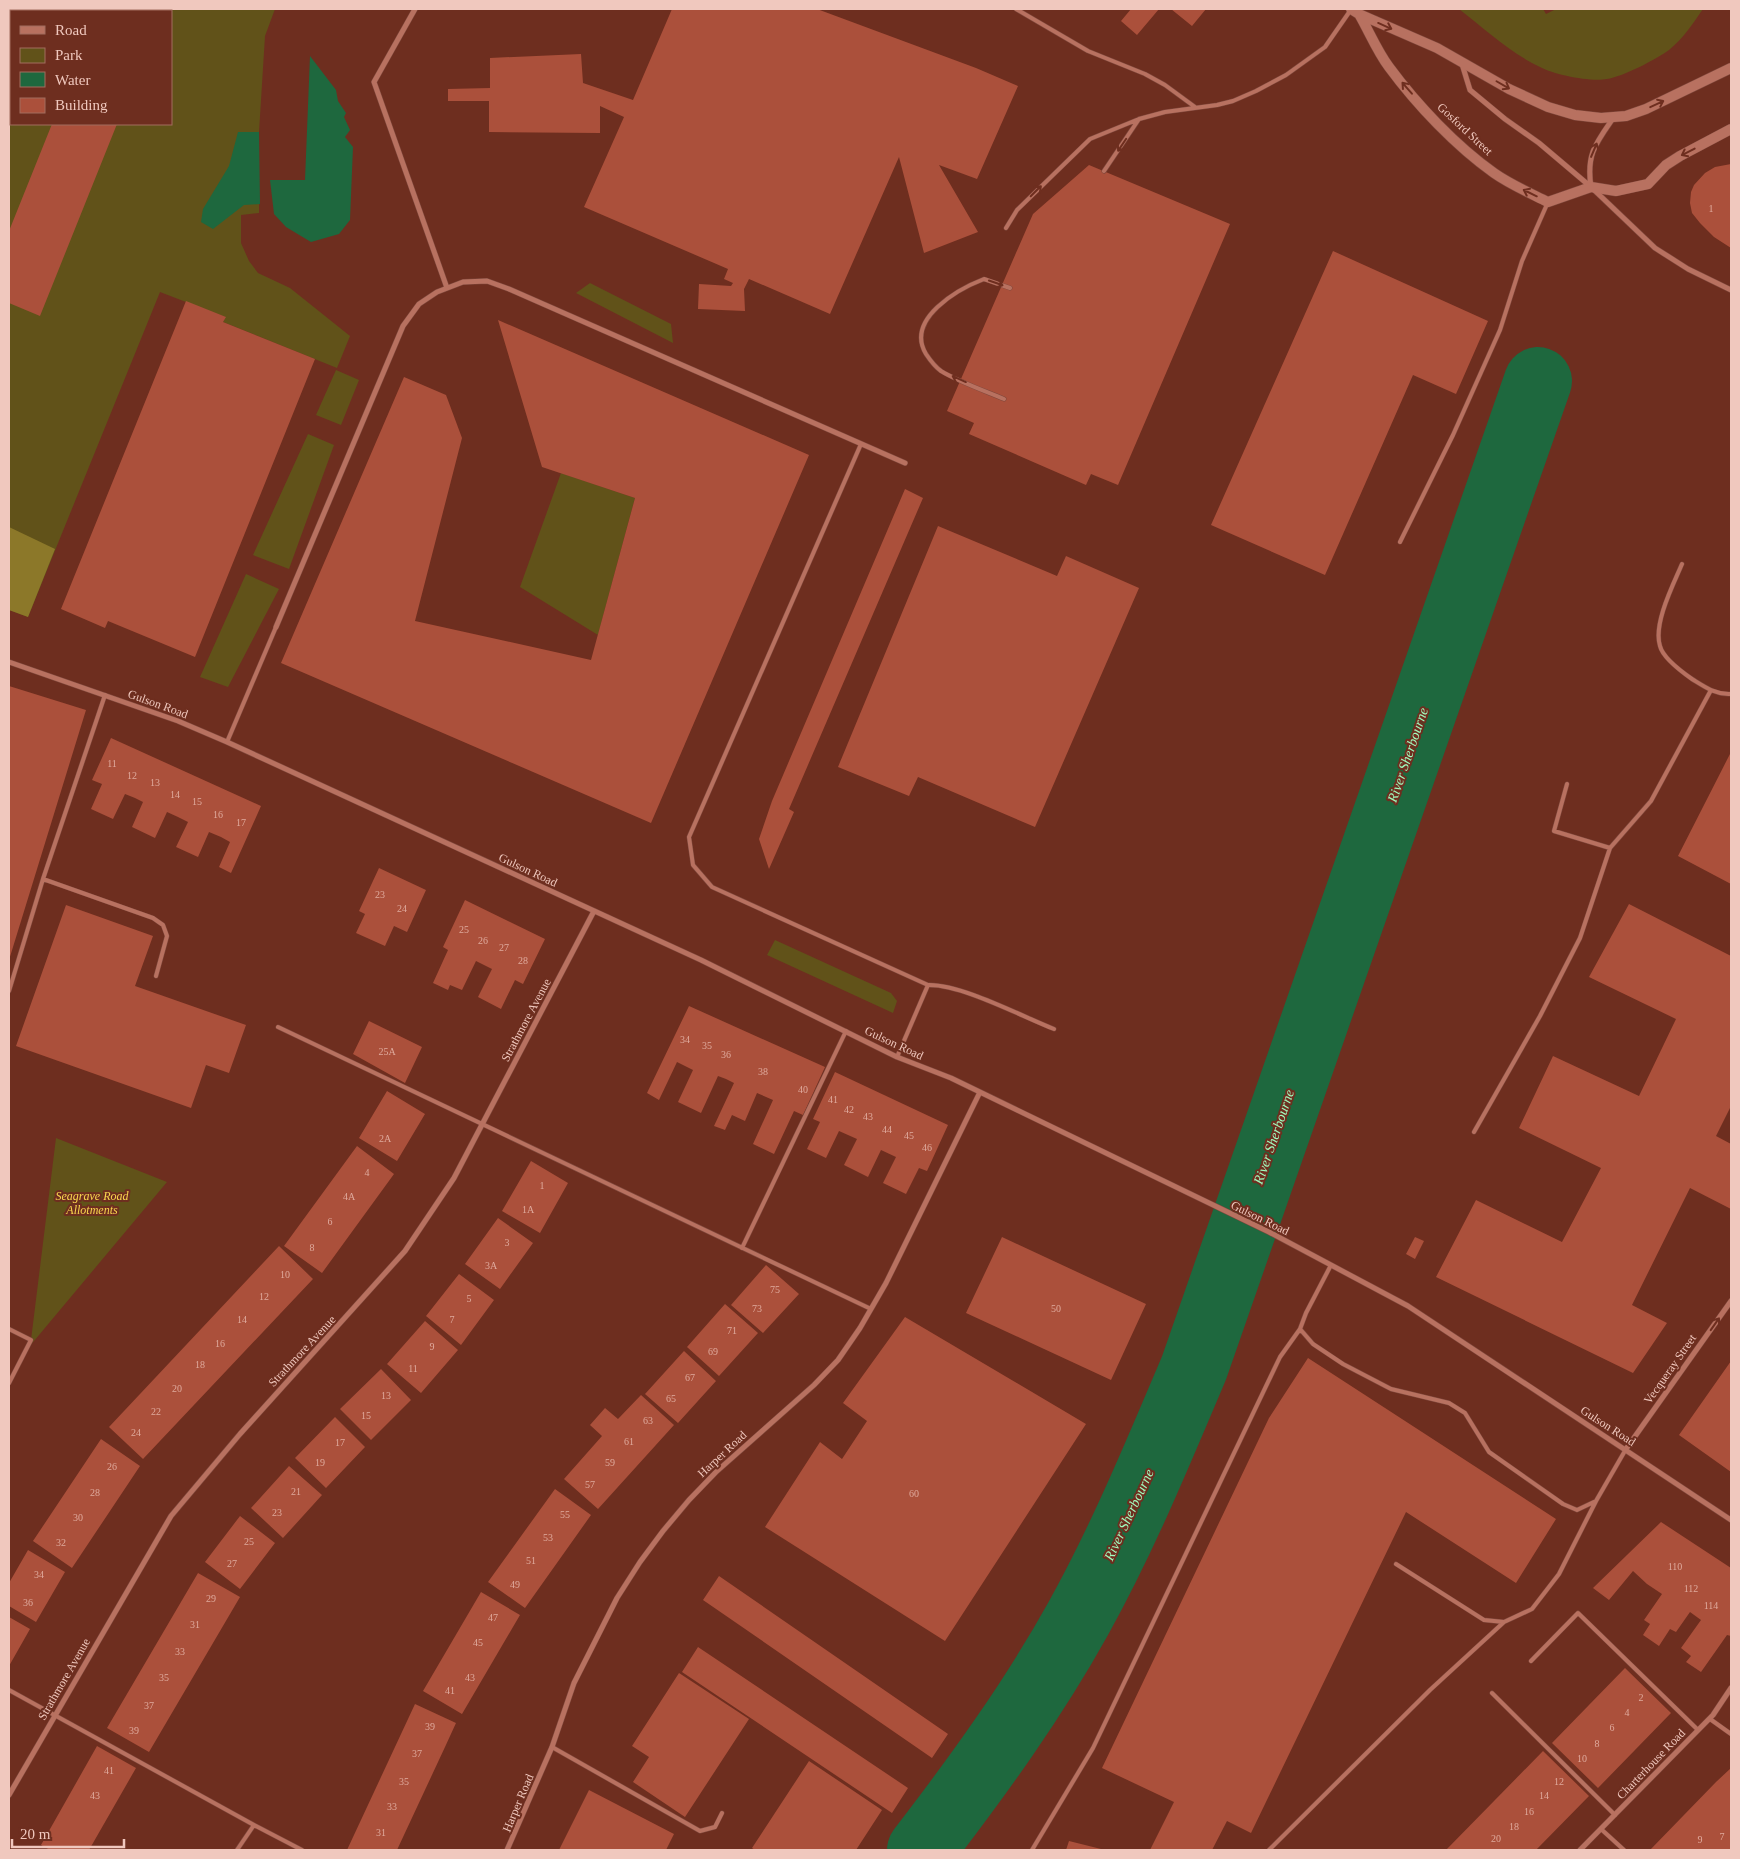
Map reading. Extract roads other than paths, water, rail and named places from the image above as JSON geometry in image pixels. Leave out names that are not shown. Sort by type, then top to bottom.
[{"type":"street","points":[[415,9],[374,82],[447,288]]},
{"type":"street","points":[[1354,11],[1437,48],[1509,89],[1548,107],[1575,115],[1601,118],[1626,116],[1646,109],[1731,68]]},
{"type":"street","name":"Gosford Street","points":[[1354,11],[1388,66],[1440,125],[1493,172],[1514,186],[1548,202]]},
{"type":"street","points":[[1461,61],[1470,90],[1505,119],[1539,143],[1591,188],[1655,248],[1688,269],[1731,290]]},
{"type":"street","points":[[1591,188],[1589,174],[1591,154],[1614,117]]},
{"type":"street","points":[[1548,202],[1591,188],[1616,191],[1648,184],[1666,165],[1731,129]]},
{"type":"street","points":[[276,627],[403,326],[419,304],[437,292],[463,282],[487,281],[510,289],[905,463]]},
{"type":"street","name":"Gulson Road","points":[[9,662],[178,721],[227,742],[701,960],[897,1056],[951,1078],[1269,1232],[1408,1306],[1731,1520]]},
{"type":"street","name":"Strathmore Avenue","points":[[9,1795],[171,1516],[240,1434],[405,1251],[454,1178],[594,911]]},
{"type":"street","name":"Harper Road","points":[[507,1850],[552,1746],[574,1683],[617,1598],[645,1554],[689,1500],[716,1472],[814,1385],[838,1360],[872,1309],[886,1283],[980,1092]]},
{"type":"street","name":"Vecqueray Street","points":[[1626,1449],[1731,1300]]},
{"type":"street","name":"Charterhouse Road","points":[[1580,1850],[1710,1718],[1731,1688]]},
{"type":"lane","points":[[1016,9],[1088,51],[1146,74],[1165,85],[1195,108]]},
{"type":"lane","points":[[1006,228],[1017,210],[1090,139],[1139,119],[1165,112],[1233,101],[1286,76],[1325,47],[1354,11]]},
{"type":"lane","points":[[1104,171],[1139,119]]},
{"type":"lane","points":[[1400,542],[1453,435],[1500,330],[1522,261],[1548,202]]},
{"type":"lane","points":[[1004,399],[941,371],[931,362],[923,349],[921,335],[926,320],[935,308],[969,285],[984,279],[1010,288]]},
{"type":"lane","points":[[861,444],[689,837],[693,865],[712,887],[928,985],[950,987],[1054,1029]]},
{"type":"lane","points":[[1682,564],[1659,624],[1660,646],[1678,670],[1711,690],[1723,694],[1731,694]]},
{"type":"lane","points":[[227,742],[276,627]]},
{"type":"lane","points":[[1474,1132],[1540,1016],[1580,938],[1610,848],[1651,801],[1711,690]]},
{"type":"lane","points":[[9,991],[43,879],[105,695]]},
{"type":"lane","points":[[1567,784],[1554,831],[1610,848]]},
{"type":"lane","points":[[43,879],[153,918],[163,925],[167,936],[156,976]]},
{"type":"lane","points":[[897,1056],[928,985]]},
{"type":"lane","points":[[278,1027],[872,1309]]},
{"type":"lane","points":[[742,1248],[846,1031]]},
{"type":"lane","points":[[1032,1850],[1093,1748],[1280,1357],[1300,1329],[1306,1313],[1331,1265]]},
{"type":"lane","points":[[9,1329],[31,1340],[9,1383]]},
{"type":"lane","points":[[1300,1329],[1313,1344],[1344,1364],[1391,1389],[1449,1403],[1465,1413],[1489,1452],[1563,1504],[1577,1510],[1596,1502]]},
{"type":"lane","points":[[1269,1850],[1430,1690],[1504,1622],[1532,1609],[1559,1574],[1626,1449]]},
{"type":"lane","points":[[1396,1564],[1484,1620],[1504,1622]]},
{"type":"lane","points":[[1531,1660],[1578,1613],[1698,1730]]},
{"type":"lane","points":[[9,1690],[302,1850]]},
{"type":"lane","points":[[1492,1693],[1615,1815]]},
{"type":"lane","points":[[1710,1718],[1731,1734]]},
{"type":"lane","points":[[552,1746],[700,1831],[715,1827],[722,1813]]},
{"type":"lane","points":[[237,1850],[254,1825]]},
{"type":"lane","points":[[1601,1829],[1624,1850]]},
{"type":"water","points":[[310,56],[336,90],[338,101],[346,113],[344,117],[350,130],[345,137],[353,147],[350,220],[339,234],[311,242],[286,227],[274,214],[270,180],[305,180]]},
{"type":"water","points":[[238,132],[259,132],[260,204],[244,205],[213,229],[201,222],[203,209],[229,166]]},
{"type":"waterway","name":"River Sherbourne","points":[[921,1850],[1004,1737],[1061,1649],[1078,1619],[1125,1526],[1194,1368],[1538,381]]},
{"type":"park label","name":"Seagrave Road Allotments","points":[[92,1203]]}]
